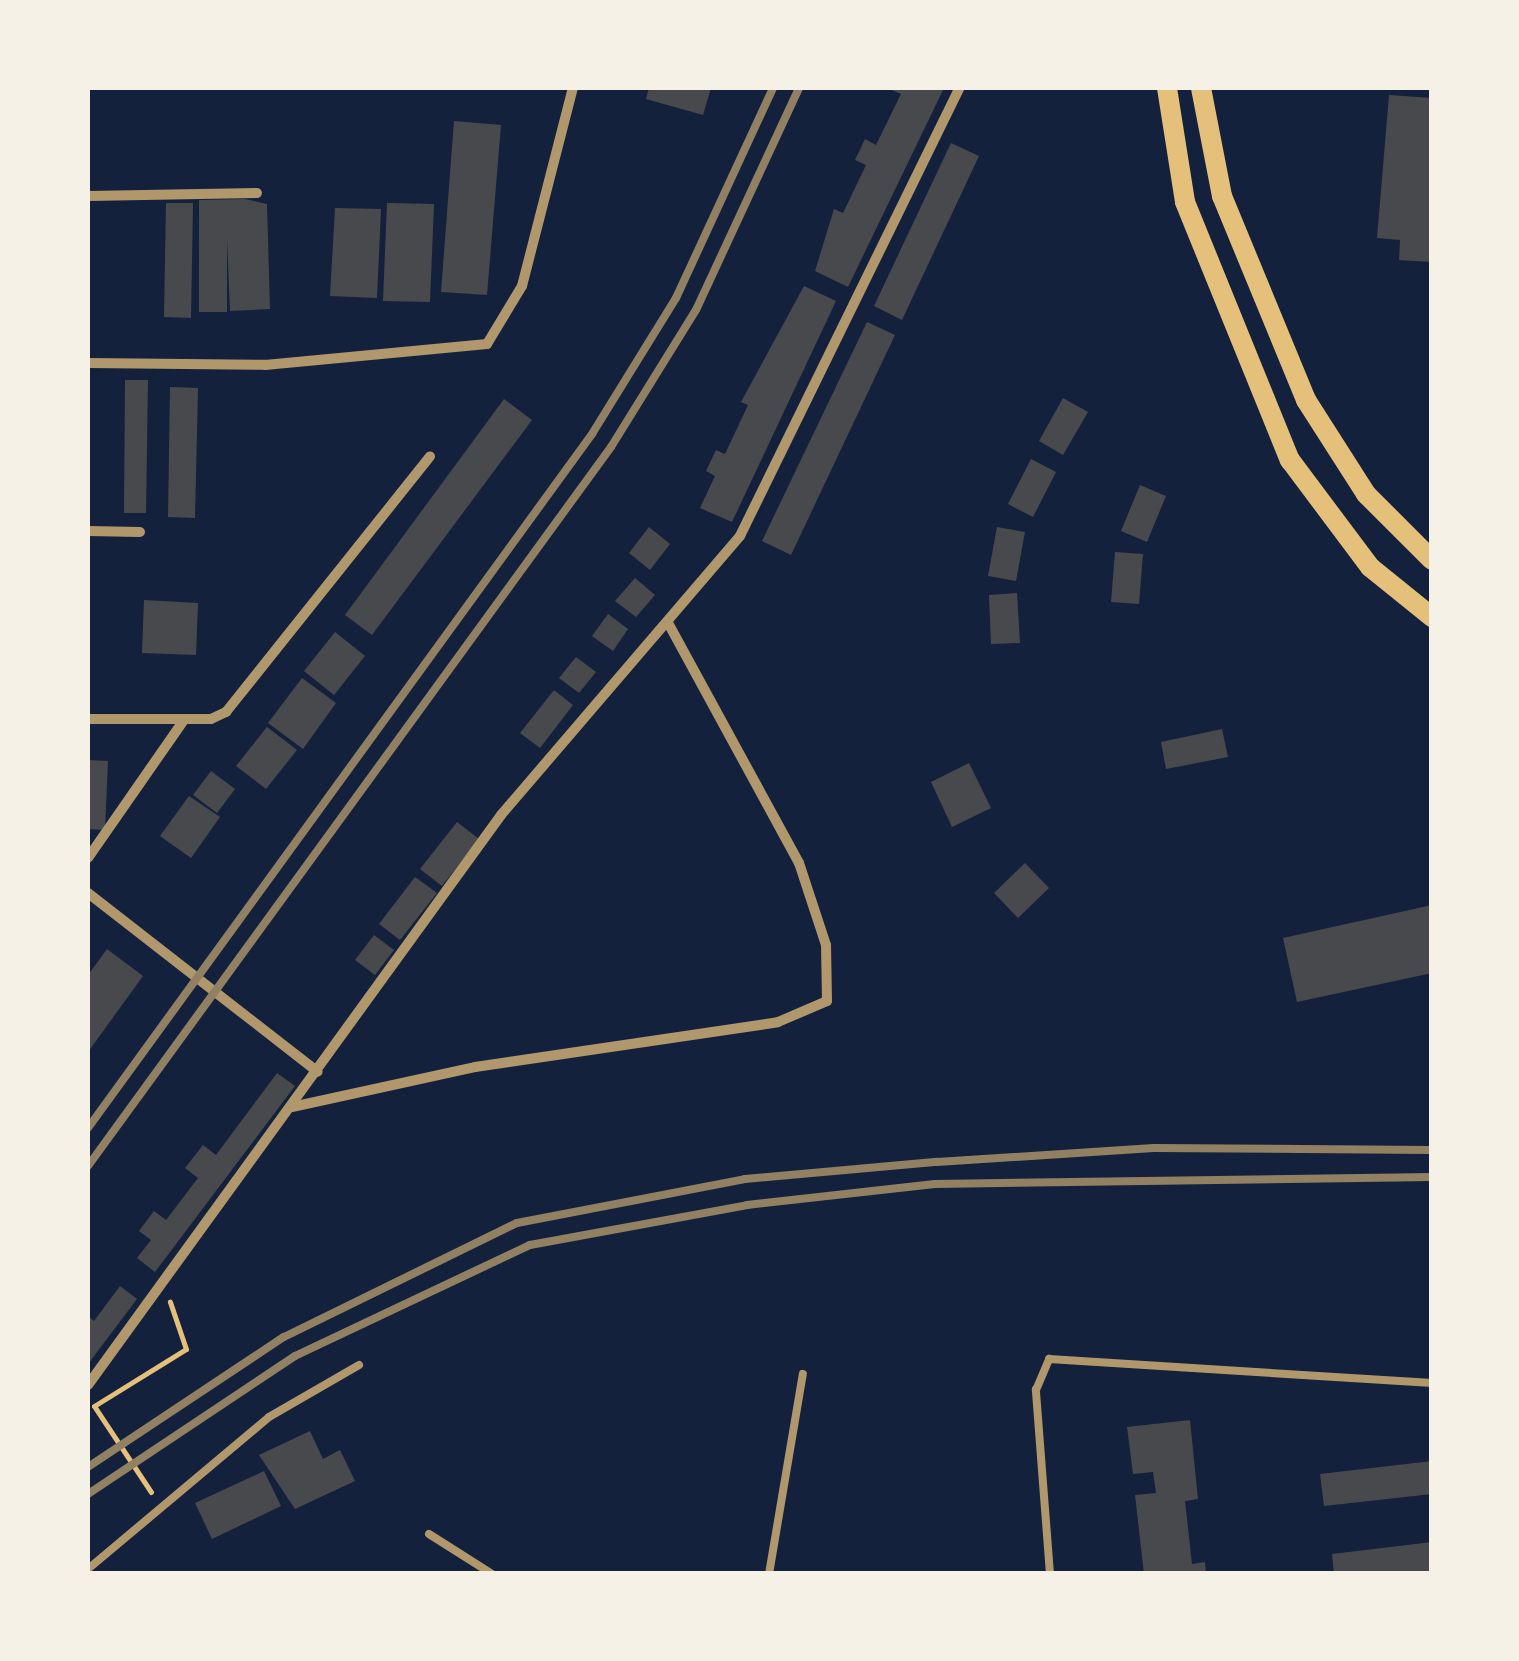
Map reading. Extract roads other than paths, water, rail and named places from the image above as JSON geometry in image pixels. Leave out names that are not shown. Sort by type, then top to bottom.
[{"type":"main road","points":[[1167,88],[1185,202],[1290,460],[1370,567],[1432,617]]},
{"type":"main road","points":[[1201,88],[1222,196],[1306,400],[1366,494],[1432,560]]},
{"type":"street","points":[[88,364],[265,365],[492,340],[522,286],[574,88]]},
{"type":"street","points":[[88,1384],[501,815],[740,536],[959,88]]},
{"type":"street","points":[[88,196],[256,193]]},
{"type":"street","points":[[88,719],[211,720],[243,695],[430,456]]},
{"type":"street","points":[[88,532],[140,532]]},
{"type":"street","points":[[292,1107],[475,1068],[794,1019],[827,1001],[834,982],[799,863],[668,622]]},
{"type":"street","points":[[88,858],[184,720]]},
{"type":"street","points":[[88,893],[318,1072]]},
{"type":"lane","points":[[1050,1574],[1036,1390],[1049,1359],[1432,1383]]},
{"type":"lane","points":[[88,1569],[269,1417],[359,1366]]},
{"type":"lane","points":[[769,1574],[803,1374]]},
{"type":"lane","points":[[430,1534],[492,1574]]},
{"type":"railway","points":[[88,1128],[592,434],[676,298],[773,88]]},
{"type":"railway","points":[[88,1166],[611,447],[696,310],[799,88]]},
{"type":"railway","points":[[88,1467],[284,1337],[517,1223],[745,1179],[937,1162],[1154,1148],[1432,1150]]},
{"type":"railway","points":[[88,1494],[295,1356],[530,1245],[747,1205],[935,1184],[1432,1177]]}]
